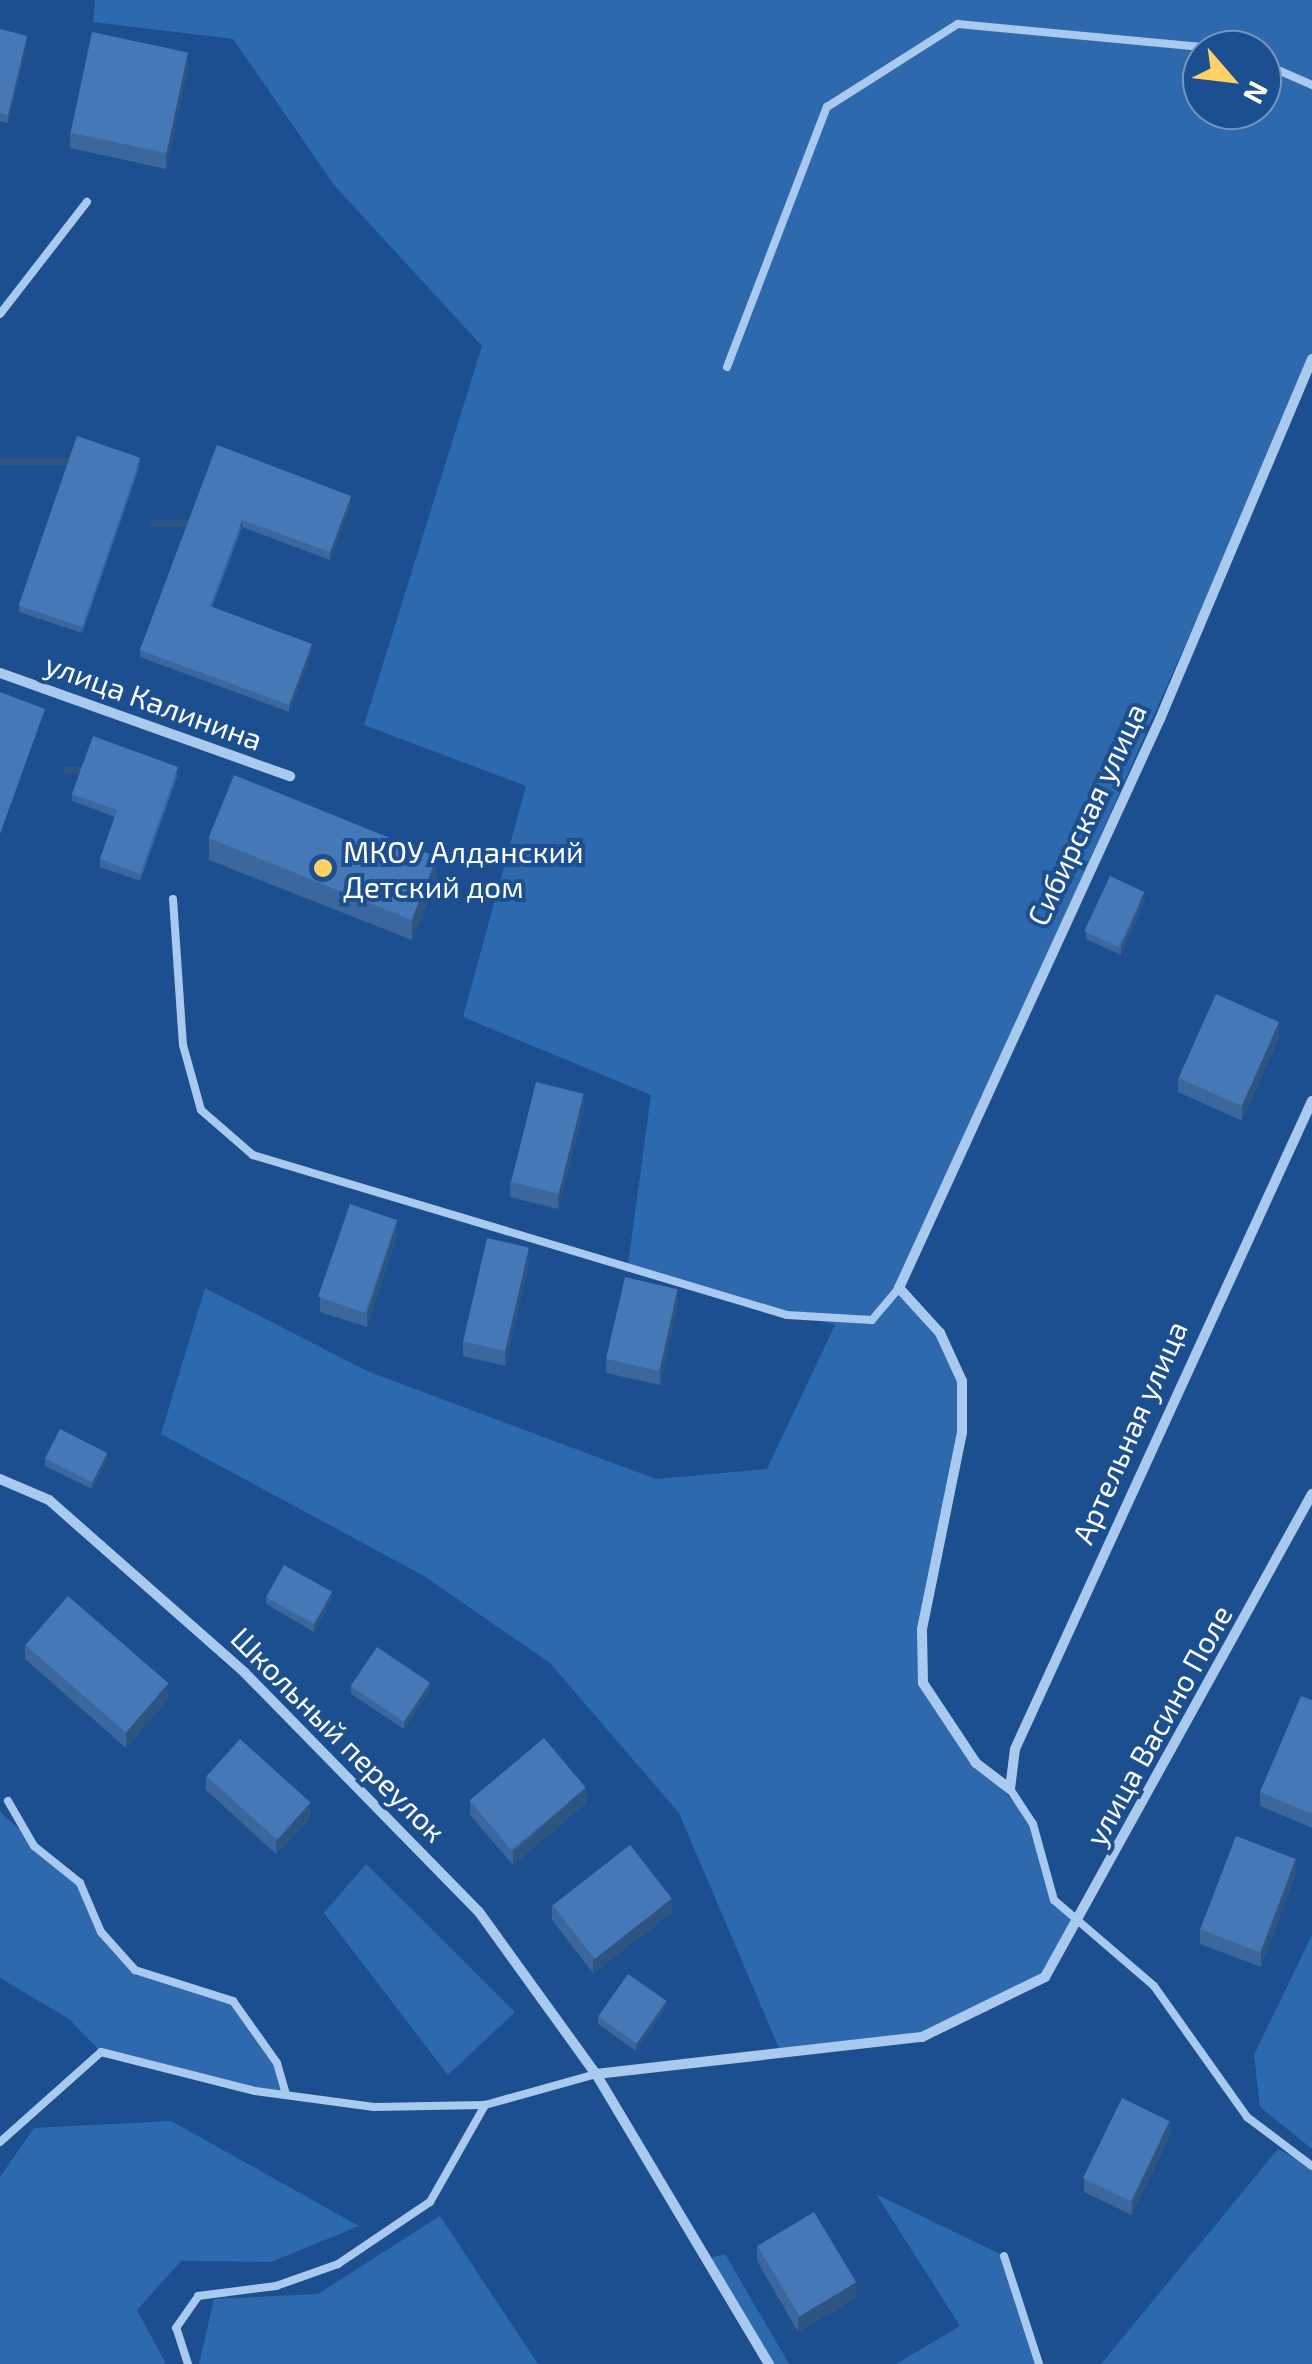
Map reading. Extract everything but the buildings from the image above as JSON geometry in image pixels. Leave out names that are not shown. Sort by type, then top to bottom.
[{"type":"street","name":"Сибирская улица","points":[[899,1288],[1312,359]]},
{"type":"street","name":"улица Калинина","points":[[0,673],[290,776]]},
{"type":"street","name":"Артельная улица","points":[[1010,1790],[1015,1749],[1312,1101]]},
{"type":"street","points":[[899,1288],[940,1332],[962,1381],[962,1433],[922,1629],[923,1683],[976,1763],[1010,1790]]},
{"type":"street","name":"Школьный переулок","points":[[0,1479],[49,1500],[370,1794],[479,1912],[596,2074],[769,2364]]},
{"type":"street","name":"улица Васино Поле","points":[[596,2074],[922,2038],[1044,1977],[1312,1494]]},
{"type":"lane","points":[[727,367],[827,107],[958,24],[1182,45]]},
{"type":"lane","points":[[1282,71],[1312,85]]},
{"type":"lane","points":[[0,314],[87,202]]},
{"type":"lane","points":[[173,899],[183,1045],[201,1110],[253,1155],[787,1316],[872,1320],[899,1288]]},
{"type":"lane","points":[[1010,1790],[1033,1824],[1054,1900],[1074,1924],[1154,1986],[1247,2117],[1312,2166]]},
{"type":"lane","points":[[8,1800],[34,1846],[80,1884],[101,1932],[136,1970],[233,2001],[277,2063],[286,2095]]},
{"type":"lane","points":[[0,2142],[101,2052],[286,2095],[374,2107],[486,2106],[596,2074]]},
{"type":"lane","points":[[188,2364],[176,2328],[198,2296],[276,2286],[338,2264],[430,2202],[486,2106]]},
{"type":"lane","points":[[1004,2256],[1039,2364]]},
{"type":"shaded area","points":[[95,0],[1312,0],[1312,359],[900,1287],[940,1333],[962,1381],[962,1433],[922,1629],[923,1683],[954,1735],[1033,1824],[1054,1900],[1074,1924],[1045,1977],[922,2037],[781,2053],[679,1813],[550,1663],[424,1576],[161,1434],[205,1288],[367,1371],[656,1479],[767,1469],[835,1325],[628,1264],[651,1095],[463,1017],[526,786],[364,725],[482,346],[334,185],[233,39],[93,22]]},
{"type":"shaded area","points":[[0,1812],[80,1883],[101,1932],[135,1970],[233,2001],[277,2063],[286,2095],[101,2052],[69,2019],[0,1978]]},
{"type":"shaded area","points":[[366,1864],[515,2012],[448,2075],[324,1913]]},
{"type":"shaded area","points":[[1312,1935],[1312,2149],[1260,2107],[1254,2055]]},
{"type":"shaded area","points":[[171,2121],[359,2226],[271,2262],[181,2261],[137,2310],[166,2364],[0,2364],[0,2177],[34,2128]]},
{"type":"shaded area","points":[[1278,2149],[1312,2167],[1312,2364],[1101,2364]]},
{"type":"shaded area","points":[[876,2194],[1004,2256],[1039,2364],[896,2364],[960,2326]]},
{"type":"shaded area","points":[[440,2216],[538,2364],[199,2364],[214,2299],[318,2294]]},
{"type":"shaded area","points":[[725,2254],[789,2364],[769,2364],[703,2260]]},
{"type":"place","name":"МКОУ Алданский Детский дом","points":[[323,868]]}]
